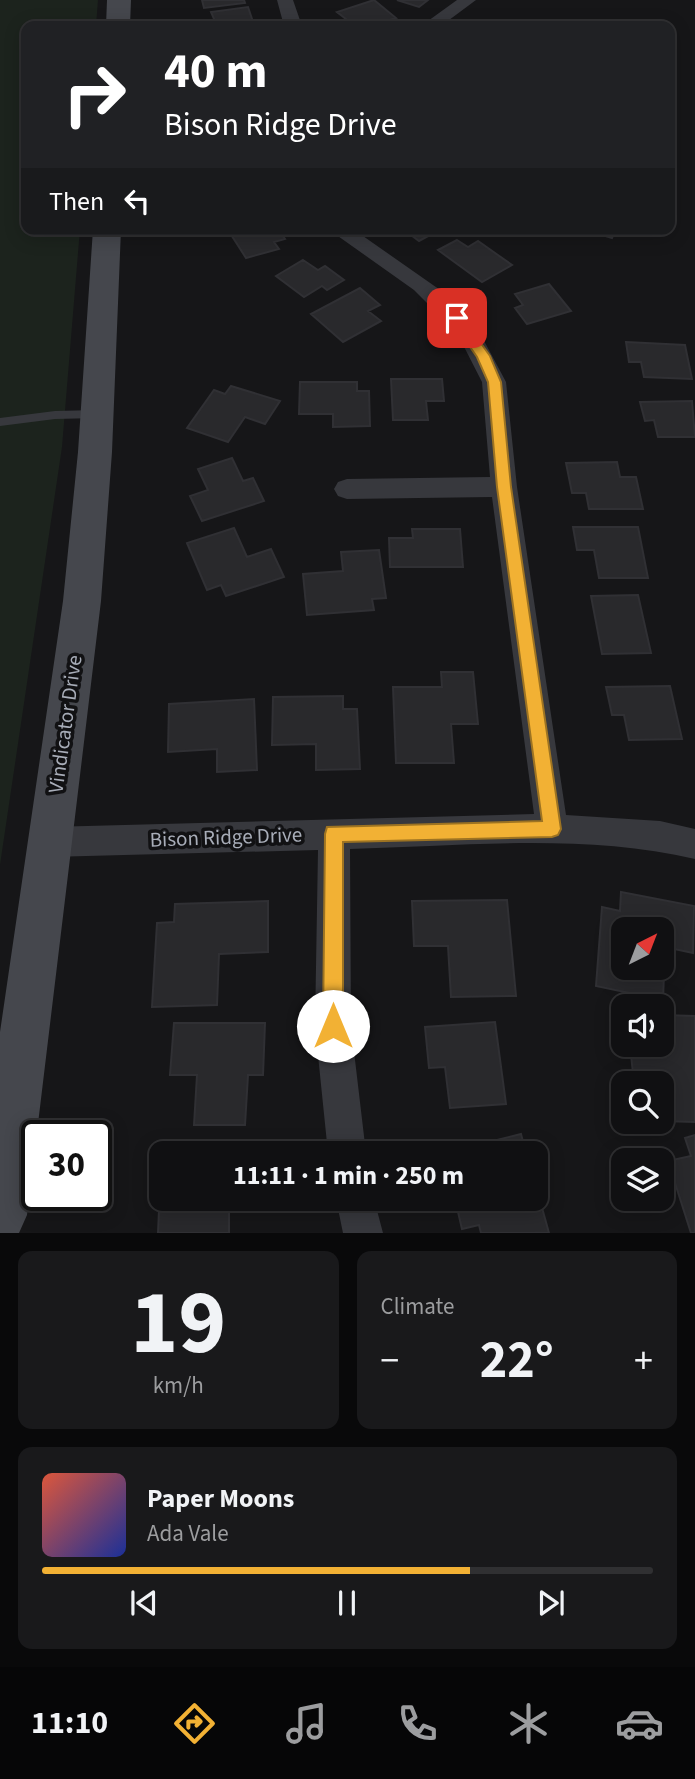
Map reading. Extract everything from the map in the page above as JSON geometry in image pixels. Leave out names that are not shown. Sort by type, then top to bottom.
[{"type":"main road","points":[[118,21],[119,0]]},
{"type":"main road","name":"Vindicator Drive","points":[[0,1215],[82,601],[97,414],[107,235]]},
{"type":"street","points":[[285,0],[291,21]]},
{"type":"street","points":[[437,21],[468,0]]},
{"type":"street","points":[[345,235],[422,285],[467,329],[495,382],[504,487],[552,829]]},
{"type":"street","points":[[346,489],[504,487]]},
{"type":"street","name":"Bison Ridge Drive","points":[[49,842],[552,829],[660,836],[695,844]]},
{"type":"street","points":[[334,834],[333,1026],[346,1141]]},
{"type":"street","points":[[358,1211],[363,1233]]},
{"type":"lane","points":[[0,422],[55,415],[97,414]]},
{"type":"shaded area","points":[[0,0],[98,0],[96,21],[21,21],[21,235],[80,235],[62,447],[0,865]]},
{"type":"building","points":[[202,0],[244,0],[245,3],[204,8]]},
{"type":"building","points":[[374,0],[396,18],[386,21],[349,21],[337,12]]},
{"type":"building","points":[[397,0],[428,0],[419,7]]},
{"type":"building","points":[[248,7],[253,21],[215,21],[211,12]]},
{"type":"building","points":[[231,235],[282,235],[285,239],[274,242],[279,249],[246,258]]},
{"type":"building","points":[[411,235],[430,235],[419,241]]},
{"type":"building","points":[[457,240],[468,247],[478,241],[512,265],[482,282],[438,250]]},
{"type":"building","points":[[303,260],[318,270],[325,266],[344,280],[327,290],[322,286],[304,297],[276,276]]},
{"type":"building","points":[[549,284],[571,311],[527,324],[515,308],[523,305],[515,294]]},
{"type":"building","points":[[360,288],[380,305],[368,311],[381,321],[343,342],[311,314]]},
{"type":"building","points":[[626,342],[685,345],[692,379],[644,377],[641,362],[629,362]]},
{"type":"building","points":[[391,379],[442,379],[444,401],[426,401],[428,420],[393,420]]},
{"type":"building","points":[[300,382],[357,382],[357,391],[369,391],[370,426],[333,427],[333,414],[299,414]]},
{"type":"building","points":[[231,386],[280,401],[265,424],[245,417],[228,442],[187,428],[214,390],[225,394]]},
{"type":"building","points":[[692,401],[695,437],[658,437],[654,420],[645,421],[640,402]]},
{"type":"building","points":[[232,458],[243,481],[253,478],[264,501],[202,521],[190,496],[208,490],[198,469]]},
{"type":"building","points":[[617,462],[620,477],[636,477],[643,509],[589,509],[586,493],[572,493],[566,463]]},
{"type":"building","points":[[573,527],[638,527],[648,578],[599,578],[594,550],[577,550]]},
{"type":"building","points":[[234,528],[247,557],[271,549],[284,577],[226,596],[221,585],[207,590],[187,543]]},
{"type":"building","points":[[412,529],[460,529],[463,567],[390,567],[389,538],[413,538]]},
{"type":"building","points":[[379,550],[386,598],[372,599],[374,610],[307,615],[303,574],[343,571],[341,552]]},
{"type":"building","points":[[638,595],[651,653],[602,654],[591,596]]},
{"type":"building","points":[[441,672],[473,672],[478,724],[451,724],[454,763],[396,763],[393,687],[442,687]]},
{"type":"building","points":[[670,686],[682,739],[629,740],[624,715],[612,715],[606,687]]},
{"type":"building","points":[[343,696],[343,709],[357,709],[360,769],[316,770],[316,744],[272,745],[273,697]]},
{"type":"building","points":[[254,699],[257,770],[217,772],[217,749],[168,752],[169,704]]},
{"type":"building","points":[[621,892],[694,906],[693,953],[674,949],[674,917],[611,917],[611,980],[664,980],[663,994],[634,994],[596,986],[602,907],[620,911]]},
{"type":"building","points":[[507,900],[516,996],[451,997],[448,946],[414,946],[412,901]]},
{"type":"building","points":[[268,901],[268,952],[219,954],[217,1005],[152,1007],[157,923],[174,922],[175,904]]},
{"type":"building","points":[[674,1015],[695,1016],[695,1122],[674,1121],[674,1071],[633,1071],[631,1057],[674,1057]]},
{"type":"building","points":[[495,1022],[506,1104],[450,1108],[445,1067],[429,1068],[425,1027]]},
{"type":"building","points":[[174,1023],[265,1023],[263,1075],[248,1075],[245,1125],[194,1125],[197,1075],[170,1075]]},
{"type":"building","points":[[521,1134],[523,1141],[493,1141]]},
{"type":"building","points":[[695,1135],[695,1233],[691,1233],[674,1180],[674,1160],[691,1156],[685,1138]]},
{"type":"building","points":[[159,1211],[229,1211],[229,1233],[158,1233]]},
{"type":"building","points":[[458,1211],[543,1211],[549,1233],[481,1233],[479,1225],[462,1229]]},
{"type":"route","points":[[333,1026],[334,834],[552,829],[504,487],[495,382],[467,329],[457,318]]}]
